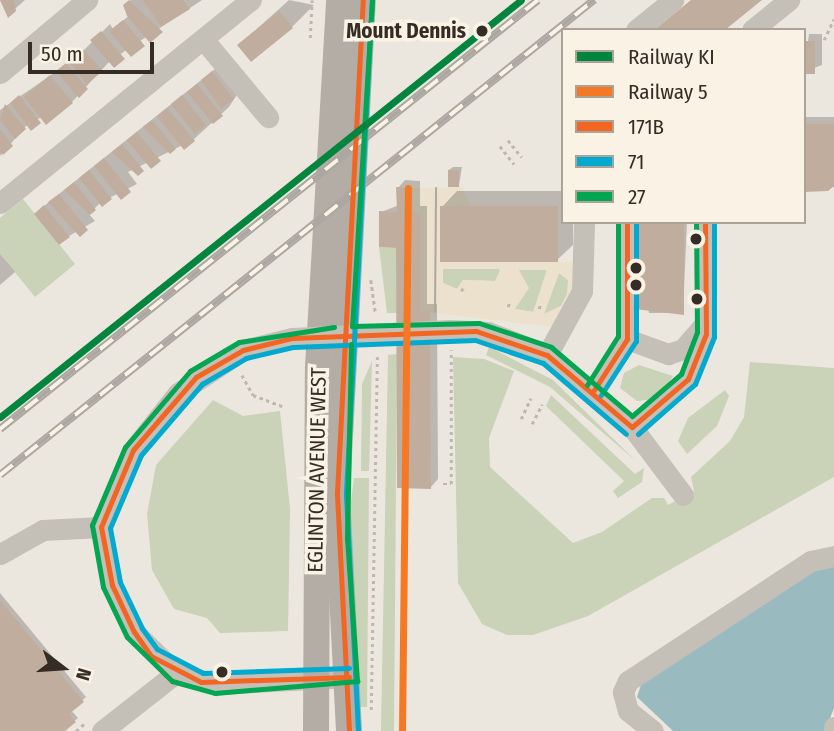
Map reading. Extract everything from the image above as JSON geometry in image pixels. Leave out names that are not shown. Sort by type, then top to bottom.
[{"type":"main road","name":"EGLINTON AVENUE WEST","points":[[316,731],[318,367],[339,0]]},
{"type":"main road","name":"EGLINTON AVENUE WEST","points":[[360,727],[349,677],[338,538],[339,388],[363,0]]},
{"type":"street","points":[[0,73],[88,0]]},
{"type":"street","points":[[0,203],[251,0]]},
{"type":"street","points":[[638,28],[673,0]]},
{"type":"street","points":[[754,28],[789,0]]},
{"type":"street","points":[[203,39],[268,117]]},
{"type":"street","points":[[547,355],[582,291],[583,224]]},
{"type":"street","points":[[594,390],[627,339],[627,224]]},
{"type":"street","points":[[632,427],[688,379],[706,324],[705,224]]},
{"type":"street","points":[[627,339],[668,354],[683,349],[706,324]]},
{"type":"street","points":[[349,677],[215,684],[176,673],[134,632],[112,586],[101,527],[133,450],[178,393],[243,350],[292,338],[452,339],[488,332],[547,355],[594,390],[632,427],[683,495]]},
{"type":"street","points":[[0,554],[43,530],[101,527]]},
{"type":"street","points":[[653,731],[628,711],[623,692],[628,681],[811,561],[834,556]]},
{"type":"street","points":[[102,731],[176,673]]},
{"type":"path","points":[[310,38],[312,0]]},
{"type":"path","points":[[824,40],[834,19]]},
{"type":"path","points":[[508,140],[522,157]]},
{"type":"path","points":[[500,146],[514,164]]},
{"type":"path","points":[[370,277],[376,323]]},
{"type":"path","points":[[443,484],[451,484],[452,339]]},
{"type":"path","points":[[360,727],[377,346]]},
{"type":"path","points":[[242,375],[253,396],[285,407]]},
{"type":"path","points":[[521,419],[531,398]]},
{"type":"path","points":[[532,424],[542,404]]},
{"type":"green space","points":[[23,199],[75,264],[35,297],[0,254],[0,218]]},
{"type":"green space","points":[[379,247],[396,248],[397,313],[387,313]]},
{"type":"green space","points":[[443,269],[500,271],[495,281],[463,280],[457,289],[443,283]]},
{"type":"green space","points":[[519,269],[547,269],[534,312],[515,309]]},
{"type":"green space","points":[[559,273],[568,280],[568,294],[561,306],[544,314]]},
{"type":"green space","points":[[489,347],[553,380],[637,462],[550,387],[486,355]]},
{"type":"green space","points":[[397,354],[394,731],[381,731],[388,355]]},
{"type":"green space","points":[[453,357],[484,359],[514,371],[489,438],[490,467],[573,543],[602,532],[652,498],[664,498],[668,505],[694,491],[691,477],[730,441],[744,417],[750,362],[834,368],[834,477],[588,616],[533,635],[507,635],[482,624],[458,583]]},
{"type":"green space","points":[[372,361],[369,471],[361,471],[362,384]]},
{"type":"green space","points":[[639,365],[673,376],[657,399],[637,401],[620,388],[624,373]]},
{"type":"green space","points":[[725,390],[729,396],[717,426],[687,454],[678,441],[688,418]]},
{"type":"green space","points":[[551,395],[635,474],[644,468],[642,482],[618,498],[613,491],[624,481],[546,406]]},
{"type":"green space","points":[[213,400],[243,416],[280,411],[290,509],[288,631],[220,633],[207,618],[174,609],[152,570],[147,514],[156,465]]},
{"type":"green space","points":[[354,478],[369,478],[367,707],[359,707],[347,532]]},
{"type":"shaded area","points":[[462,187],[471,206],[440,206],[440,262],[574,262],[573,287],[552,327],[420,311],[420,213],[413,213],[413,188]],"holes":[[[443,269],[499,269],[500,271],[495,281],[463,280],[457,289],[443,283]],[[519,270],[547,270],[533,312],[515,309],[529,288]],[[559,273],[568,280],[567,294],[561,306],[544,314]]]},
{"type":"water","points":[[834,560],[834,708],[825,731],[673,731],[637,697],[642,682],[798,577]]},
{"type":"building","points":[[0,0],[14,0],[16,11],[8,18]]},
{"type":"building","points":[[129,0],[163,32],[150,43],[127,16],[123,5]]},
{"type":"building","points":[[143,0],[183,0],[190,9],[161,27]]},
{"type":"building","points":[[691,0],[762,0],[727,28],[656,28]]},
{"type":"building","points":[[279,11],[293,28],[251,62],[237,45]]},
{"type":"building","points":[[123,20],[145,46],[131,57],[109,31]]},
{"type":"building","points":[[101,31],[125,59],[114,68],[90,40]]},
{"type":"building","points":[[806,41],[815,41],[815,74],[806,74]]},
{"type":"building","points":[[84,50],[103,71],[87,84],[69,62]]},
{"type":"building","points":[[66,63],[88,89],[79,98],[56,71]]},
{"type":"building","points":[[212,71],[234,99],[221,109],[201,80]]},
{"type":"building","points":[[50,75],[73,103],[46,125],[24,97]]},
{"type":"building","points":[[197,84],[223,116],[213,124],[187,92]]},
{"type":"building","points":[[19,95],[41,123],[31,131],[10,103]]},
{"type":"building","points":[[182,95],[206,125],[195,134],[171,104]]},
{"type":"building","points":[[5,104],[26,129],[15,139],[0,120]]},
{"type":"building","points":[[167,108],[195,141],[184,150],[157,116]]},
{"type":"building","points":[[152,120],[176,149],[170,154],[143,127]]},
{"type":"building","points":[[806,124],[834,124],[834,186],[828,191],[806,192]]},
{"type":"building","points":[[0,129],[13,146],[3,155],[0,151]]},
{"type":"building","points":[[137,132],[161,161],[151,169],[127,140]]},
{"type":"building","points":[[122,144],[144,171],[138,176],[112,152]]},
{"type":"building","points":[[104,158],[131,192],[121,200],[94,166]]},
{"type":"building","points":[[89,170],[112,199],[102,207],[79,178]]},
{"type":"building","points":[[448,170],[459,170],[459,187],[448,187]]},
{"type":"building","points":[[74,182],[96,210],[90,215],[64,190]]},
{"type":"building","points":[[396,187],[413,188],[413,213],[420,213],[420,311],[430,311],[431,489],[397,488],[396,248],[379,247],[379,211],[397,212]]},
{"type":"building","points":[[59,194],[88,230],[80,237],[48,202]]},
{"type":"building","points":[[44,205],[70,237],[59,245],[34,214]]},
{"type":"building","points":[[440,206],[558,206],[558,262],[440,262]]},
{"type":"building","points":[[635,224],[684,224],[684,315],[635,309]]},
{"type":"building","points":[[0,600],[84,702],[69,714],[76,722],[65,731],[0,731]]},
{"type":"tram line","points":[[435,312],[436,188]]},
{"type":"railway","points":[[0,429],[538,0]]},
{"type":"railway","points":[[0,475],[594,0]]},
{"type":"rail line","name":"KI","points":[[0,417],[521,0]]},
{"type":"rail line","name":"5","points":[[402,731],[408,188]]},
{"type":"transit line","name":"171B","points":[[349,731],[337,493],[363,0]]},
{"type":"transit line","name":"71","points":[[358,731],[346,493],[372,0]]},
{"type":"transit line","name":"27","points":[[372,1],[352,326],[479,323],[551,347],[632,416],[681,374],[697,332],[696,224]]},
{"type":"transit line","name":"27","points":[[587,385],[618,336],[618,224]]},
{"type":"transit line","name":"171B","points":[[594,390],[627,339],[627,224]]},
{"type":"transit line","name":"71","points":[[601,395],[636,341],[636,224]]},
{"type":"transit line","name":"171B","points":[[632,427],[688,379],[706,334],[705,224]]},
{"type":"transit line","name":"71","points":[[638,434],[695,384],[714,337],[714,224]]},
{"type":"transit line","name":"27","points":[[334,327],[239,342],[190,371],[125,447],[92,525],[103,587],[127,637],[172,681],[215,693],[357,681],[347,538],[351,344]]},
{"type":"transit line","name":"171B","points":[[349,677],[201,682],[151,656],[134,632],[112,585],[101,527],[133,450],[196,377],[243,350],[292,338],[476,331],[547,355],[632,427]]},
{"type":"transit line","name":"71","points":[[349,668],[203,673],[157,649],[142,628],[120,582],[110,528],[141,455],[202,384],[246,358],[293,347],[475,340],[543,363],[626,434]]},
{"type":"place","name":"Mount Dennis","points":[[482,31]]}]
